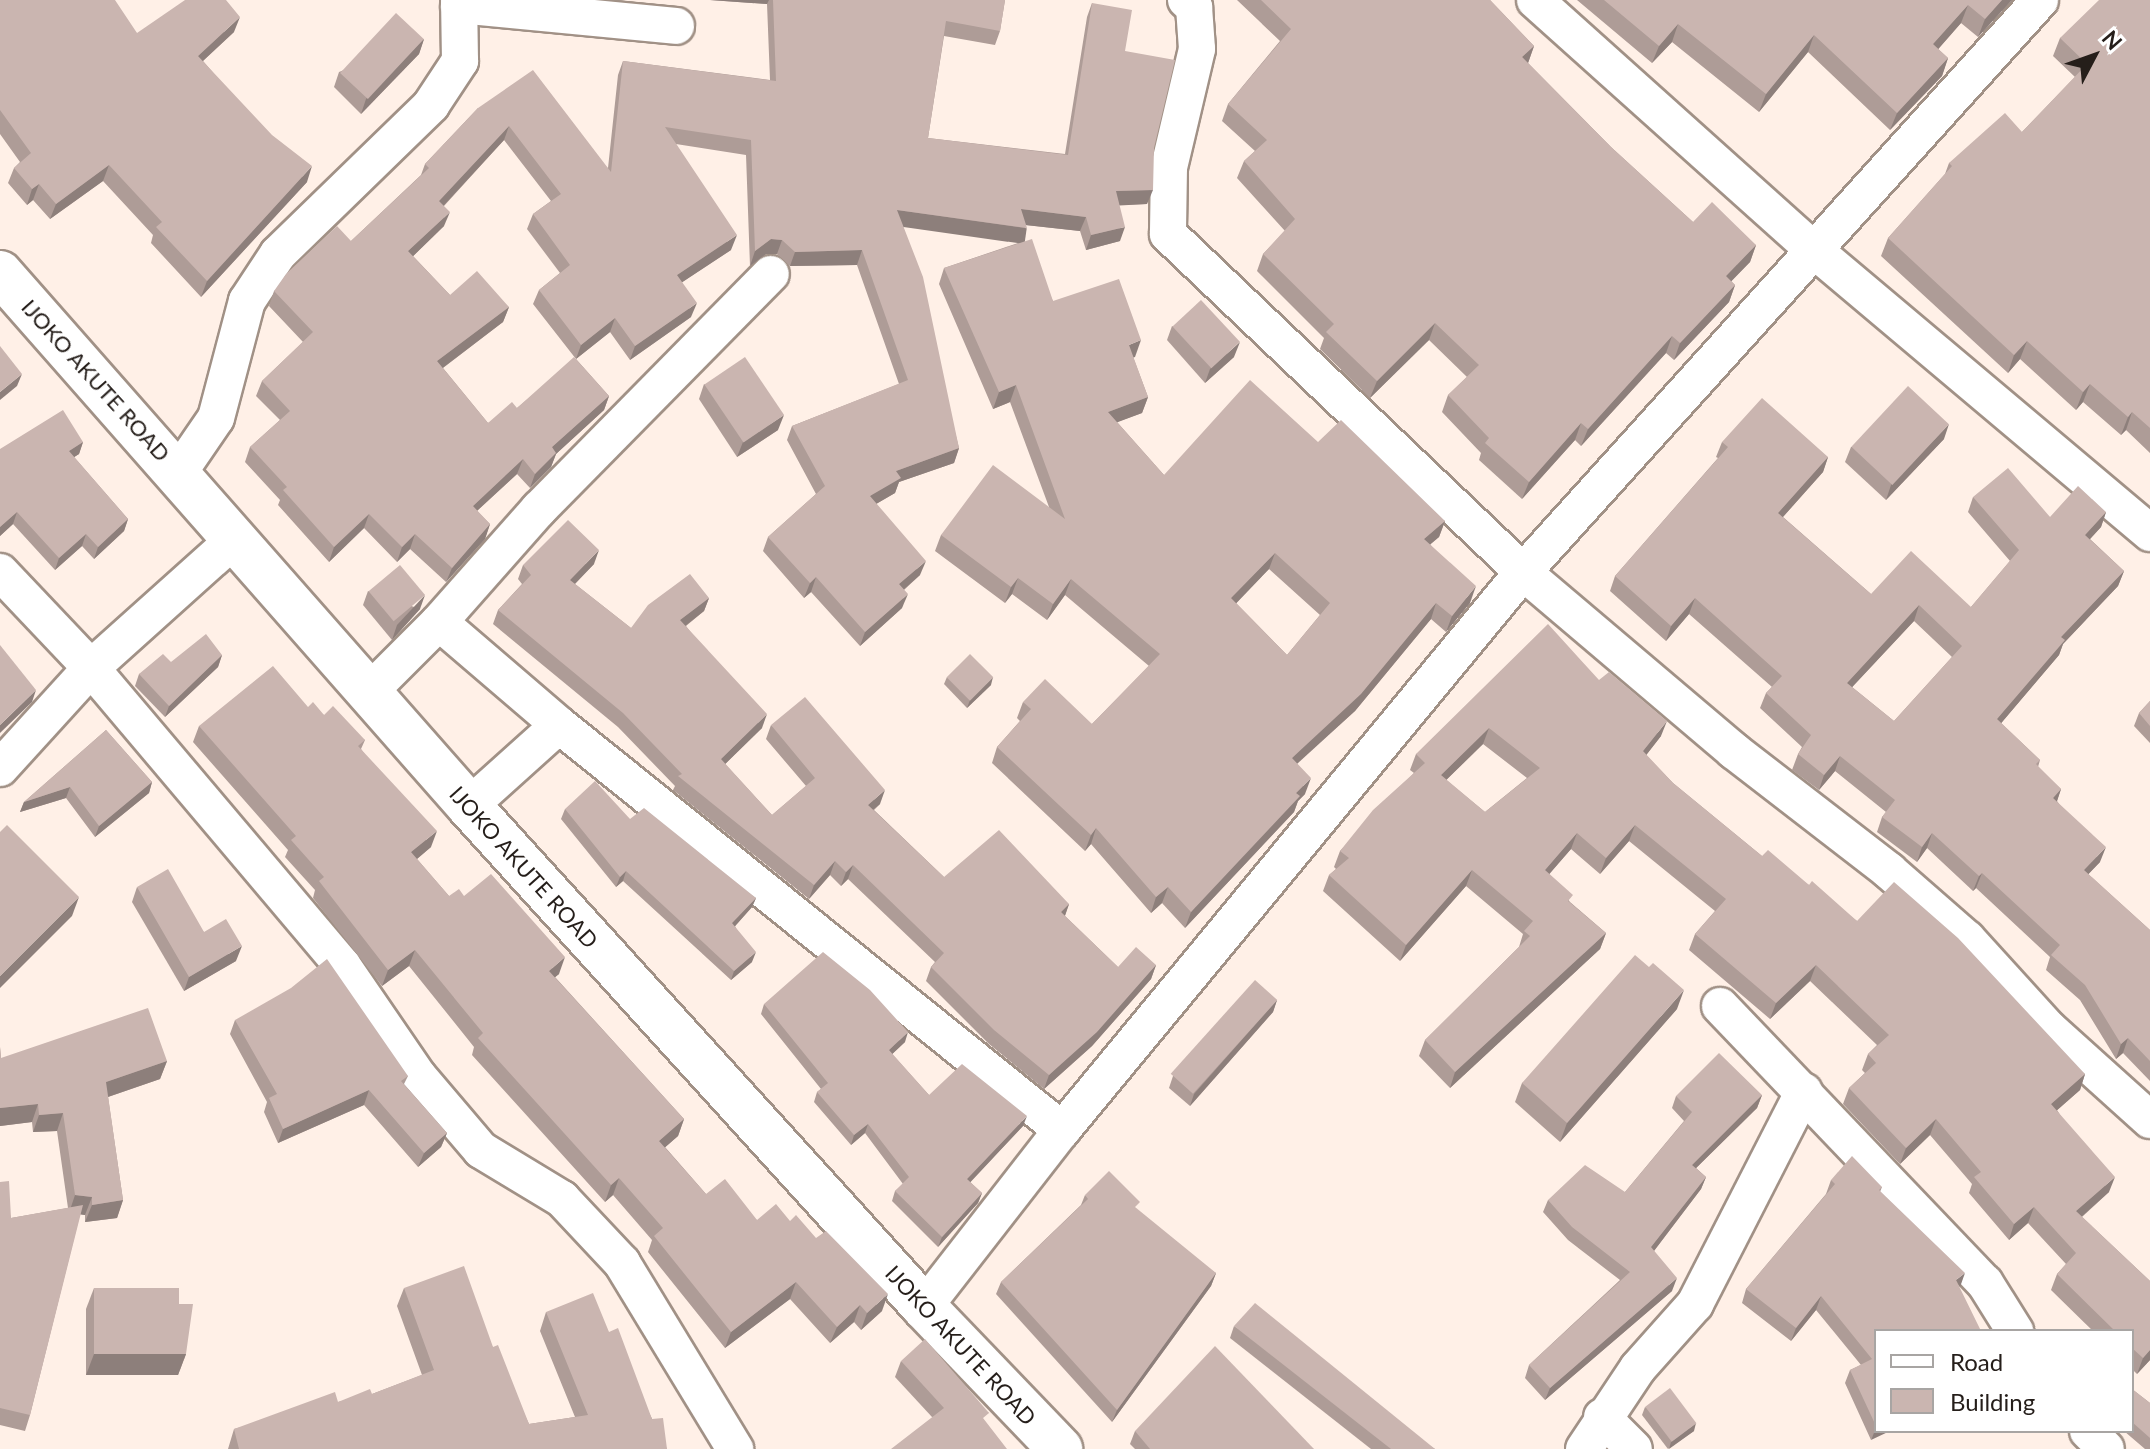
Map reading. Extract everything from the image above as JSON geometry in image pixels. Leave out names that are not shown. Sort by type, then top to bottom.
[{"type":"main road","name":"IJOKO AKUTE ROAD","points":[[0,273],[179,472],[469,806],[924,1307],[1060,1449]]},
{"type":"street","points":[[1186,0],[1194,7],[1197,49],[1169,167],[1168,234],[1523,572],[1734,751],[1900,881],[1967,939],[2049,1029],[2150,1120]]},
{"type":"street","points":[[1535,0],[1813,249],[2150,533]]},
{"type":"street","points":[[924,1307],[1062,1130],[1523,572],[2040,0]]},
{"type":"street","points":[[179,472],[216,418],[247,301],[278,254],[431,105],[460,61],[459,2],[676,26]]},
{"type":"street","points":[[369,692],[439,622],[550,498],[771,274]]},
{"type":"street","points":[[0,768],[91,668],[236,538]]},
{"type":"street","points":[[0,572],[91,668],[342,965],[418,1076],[481,1150],[562,1199],[622,1263],[735,1449]]},
{"type":"street","points":[[439,622],[559,725],[1062,1130]]},
{"type":"street","points":[[469,806],[559,725]]},
{"type":"street","points":[[1720,1006],[1985,1283],[2014,1329]]},
{"type":"street","points":[[1584,1449],[1602,1417],[1695,1304],[1804,1091]]},
{"type":"street","points":[[1602,1417],[1634,1449]]},
{"type":"street","points":[[2090,1433],[2106,1449]]},
{"type":"building","points":[[0,0],[115,0],[137,33],[185,0],[226,0],[240,17],[198,56],[272,135],[312,166],[207,281],[156,227],[162,222],[109,165],[56,204],[39,184],[32,189],[14,168],[31,153],[0,110]]},
{"type":"building","points":[[773,0],[1005,0],[1000,31],[946,21],[928,138],[1068,155],[1092,3],[1132,10],[1125,51],[1175,60],[1154,148],[1153,190],[1116,191],[1125,227],[1091,235],[1086,217],[1021,209],[1027,228],[897,210],[923,277],[959,448],[896,471],[901,478],[870,496],[926,561],[899,584],[908,594],[865,632],[816,577],[810,583],[768,537],[825,486],[792,426],[908,380],[862,250],[795,252],[782,240],[771,239],[755,251],[751,140],[665,127],[737,235],[677,275],[697,303],[635,346],[615,318],[581,345],[539,290],[570,265],[533,214],[561,194],[509,126],[439,201],[450,212],[408,251],[450,295],[477,271],[509,307],[437,361],[488,423],[512,402],[517,408],[574,357],[609,396],[552,447],[556,453],[535,474],[523,459],[473,506],[490,524],[452,568],[415,534],[402,547],[369,514],[334,547],[283,490],[287,487],[250,447],[290,411],[262,381],[313,332],[274,291],[286,274],[337,226],[351,241],[429,168],[425,164],[478,108],[533,70],[611,172],[623,61],[776,81]]},
{"type":"building","points":[[1261,0],[1490,0],[1534,46],[1522,57],[1611,147],[1693,222],[1712,202],[1756,245],[1726,276],[1735,285],[1680,343],[1672,336],[1588,429],[1581,423],[1529,482],[1485,443],[1489,438],[1448,395],[1479,365],[1435,323],[1377,381],[1326,332],[1334,324],[1263,254],[1295,219],[1244,161],[1267,140],[1228,104],[1291,29]]},
{"type":"building","points":[[1604,0],[2002,0],[1985,19],[1968,5],[1933,44],[1948,58],[1897,113],[1814,35],[1766,94],[1678,24],[1659,46]]},
{"type":"building","points":[[2099,0],[2150,0],[2150,428],[2132,412],[2128,417],[2090,384],[2083,392],[2027,341],[2014,355],[1888,238],[1952,166],[1949,163],[2005,113],[2022,132],[2087,64],[2060,38]]},
{"type":"building","points":[[396,13],[424,39],[368,99],[340,73]]},
{"type":"building","points":[[1032,239],[1053,301],[1119,279],[1141,340],[1129,345],[1148,397],[1108,412],[1164,475],[1250,380],[1318,442],[1341,420],[1445,521],[1424,539],[1476,586],[1452,616],[1436,603],[1361,694],[1292,758],[1311,778],[1296,793],[1300,796],[1191,912],[1168,887],[1156,897],[1096,828],[1091,835],[997,747],[1031,709],[1023,702],[1045,679],[1092,724],[1160,654],[1071,579],[1053,604],[1018,578],[1011,587],[941,535],[993,465],[1065,519],[1016,385],[999,392],[944,268]],"holes":[[[1275,553],[1330,603],[1287,655],[1231,598]]]},
{"type":"building","points":[[1201,300],[1240,342],[1211,368],[1172,327]]},
{"type":"building","points":[[0,346],[22,374],[0,392]]},
{"type":"building","points":[[745,357],[784,415],[744,442],[704,384]]},
{"type":"building","points":[[1908,386],[1949,424],[1892,485],[1851,447]]},
{"type":"building","points":[[1762,398],[1828,457],[1778,513],[1871,594],[1911,551],[1971,607],[2019,550],[1973,497],[2008,468],[2050,517],[2078,486],[2106,512],[2085,535],[2124,571],[2061,637],[2065,640],[1997,719],[2040,760],[2036,764],[2061,789],[2053,798],[2106,847],[2084,870],[2150,930],[2150,1061],[2128,1038],[2121,1044],[2085,985],[2051,955],[2060,945],[1982,873],[1979,876],[1932,833],[1922,847],[1882,817],[1895,800],[1840,756],[1824,775],[1798,754],[1811,735],[1766,693],[1782,676],[1695,598],[1671,626],[1615,576],[1728,447],[1722,442]],"holes":[[[1919,605],[1962,646],[1894,721],[1847,683]]]},
{"type":"building","points":[[63,410],[83,442],[69,451],[128,519],[98,547],[86,534],[59,558],[17,512],[0,527],[0,449]]},
{"type":"building","points":[[568,520],[599,550],[570,580],[631,628],[648,605],[690,574],[709,598],[680,620],[767,714],[721,759],[772,815],[815,778],[771,725],[805,697],[885,790],[868,805],[944,877],[999,830],[1069,904],[1061,912],[1118,967],[1136,947],[1156,965],[1097,1032],[1049,1075],[994,1030],[931,967],[944,953],[853,865],[846,872],[835,861],[814,885],[678,776],[682,774],[623,713],[498,610],[531,575],[523,565]]},
{"type":"building","points":[[400,565],[425,595],[394,621],[369,591]]},
{"type":"building","points":[[1548,624],[1599,680],[1609,672],[1667,721],[1643,751],[1673,783],[1762,856],[1768,850],[1809,885],[1812,881],[1857,921],[1894,882],[1958,938],[2085,1074],[2051,1104],[2115,1177],[2076,1211],[2150,1281],[2150,1350],[2143,1358],[2134,1350],[2134,1329],[2113,1329],[2057,1274],[2076,1253],[2034,1207],[2014,1224],[1974,1177],[1981,1172],[1936,1119],[1906,1148],[1849,1088],[1876,1063],[1868,1054],[1889,1035],[1816,965],[1776,1003],[1695,934],[1726,899],[1635,825],[1606,858],[1577,833],[1545,870],[1573,895],[1568,901],[1606,933],[1455,1072],[1425,1040],[1530,936],[1524,931],[1533,921],[1472,870],[1406,945],[1329,875],[1349,858],[1340,851],[1373,810],[1425,763],[1416,754]],"holes":[[[1489,728],[1540,768],[1485,812],[1441,775]]]},
{"type":"building","points":[[206,634],[222,655],[169,706],[139,674],[163,654],[171,662]]},
{"type":"building","points":[[0,645],[36,690],[0,725]]},
{"type":"building","points":[[970,654],[993,677],[970,701],[947,677]]},
{"type":"building","points":[[273,666],[308,707],[313,702],[324,715],[333,706],[365,740],[358,746],[437,831],[411,852],[449,896],[459,889],[464,896],[491,874],[565,957],[549,971],[684,1119],[659,1141],[706,1194],[725,1179],[757,1220],[776,1204],[790,1221],[796,1215],[816,1238],[826,1231],[888,1294],[867,1313],[860,1305],[837,1327],[796,1282],[731,1332],[654,1236],[663,1228],[619,1178],[611,1185],[478,1038],[483,1033],[415,950],[388,970],[319,881],[324,877],[291,840],[296,836],[199,726]]},
{"type":"building","points":[[2150,701],[2150,726],[2139,713]]},
{"type":"building","points":[[106,730],[152,782],[99,826],[70,787],[24,802]]},
{"type":"building","points":[[595,781],[630,819],[644,808],[756,898],[732,923],[756,952],[734,971],[626,871],[620,877],[565,809]]},
{"type":"building","points":[[7,825],[79,897],[0,976],[0,832]]},
{"type":"building","points":[[168,869],[204,932],[226,919],[242,946],[189,977],[137,887]]},
{"type":"building","points":[[823,952],[870,990],[908,1032],[889,1050],[929,1095],[962,1064],[1027,1116],[967,1179],[982,1193],[942,1237],[895,1191],[909,1177],[868,1124],[854,1135],[817,1092],[828,1083],[764,1004]]},
{"type":"building","points":[[1635,955],[1649,967],[1653,963],[1684,990],[1567,1123],[1522,1083]]},
{"type":"building","points":[[327,959],[408,1076],[401,1081],[447,1133],[424,1153],[369,1090],[283,1129],[269,1098],[277,1094],[235,1020],[291,988]]},
{"type":"building","points":[[1255,980],[1277,1000],[1193,1094],[1171,1074]]},
{"type":"building","points":[[148,1008],[167,1061],[106,1082],[123,1200],[92,1205],[92,1197],[75,1195],[63,1113],[39,1115],[38,1104],[0,1108],[0,1047],[1,1058]]},
{"type":"building","points":[[1719,1053],[1762,1095],[1692,1165],[1706,1177],[1651,1247],[1677,1278],[1550,1388],[1529,1365],[1630,1272],[1572,1227],[1548,1200],[1585,1165],[1625,1192],[1692,1112],[1676,1096]]},
{"type":"building","points":[[1852,1156],[1882,1187],[1879,1190],[1965,1273],[1956,1280],[1980,1329],[1874,1329],[1874,1422],[1850,1370],[1872,1359],[1821,1296],[1796,1328],[1746,1289],[1835,1184],[1831,1180]]},
{"type":"building","points":[[1109,1171],[1140,1202],[1135,1207],[1216,1273],[1117,1410],[1001,1282],[1088,1199],[1085,1195]]},
{"type":"building","points":[[9,1181],[11,1218],[83,1205],[30,1415],[0,1408],[0,1182]]},
{"type":"building","points":[[464,1266],[493,1347],[498,1345],[529,1424],[588,1415],[546,1312],[593,1293],[609,1332],[618,1328],[652,1419],[663,1418],[667,1449],[239,1449],[234,1429],[335,1392],[338,1402],[370,1389],[372,1394],[434,1370],[404,1288]]},
{"type":"building","points":[[94,1288],[179,1288],[179,1304],[193,1304],[186,1354],[94,1354]]},
{"type":"building","points":[[1255,1303],[1435,1449],[1391,1449],[1234,1326]]},
{"type":"building","points":[[925,1339],[989,1413],[983,1418],[1007,1449],[891,1449],[944,1408],[901,1361]]},
{"type":"building","points":[[1215,1346],[1314,1449],[1150,1449],[1135,1431]]},
{"type":"building","points":[[1670,1388],[1696,1423],[1672,1442],[1645,1407]]},
{"type":"building","points":[[2134,1391],[2150,1403],[2150,1438],[2134,1424]]}]
